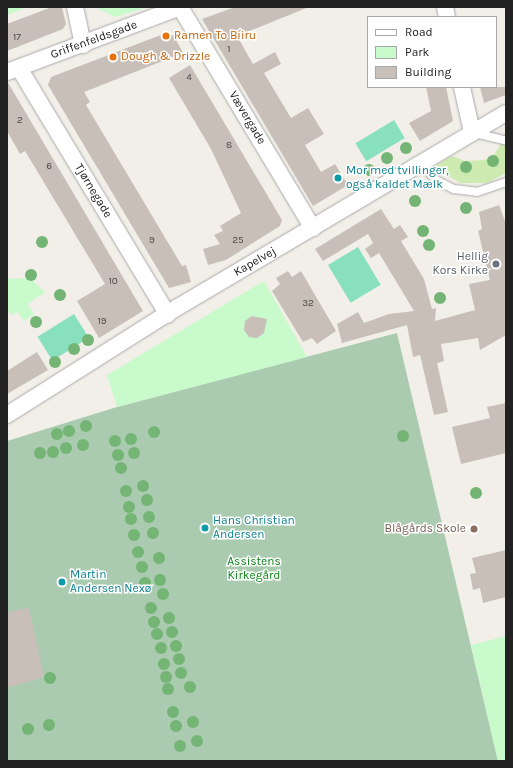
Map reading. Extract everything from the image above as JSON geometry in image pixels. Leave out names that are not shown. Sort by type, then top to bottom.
[{"type":"street","points":[[75,7],[83,45]]},
{"type":"street","name":"Griffenfeldsgade","points":[[13,70],[181,7]]},
{"type":"street","name":"Vævergade","points":[[181,7],[313,228]]},
{"type":"street","name":"Tjørnegade","points":[[13,70],[168,315]]},
{"type":"street","points":[[462,88],[472,132]]},
{"type":"street","name":"Kapelvej","points":[[7,415],[168,315],[506,113]]},
{"type":"lane","points":[[472,132],[506,141]]},
{"type":"lane","points":[[420,163],[436,180],[454,189],[477,192],[506,182]]},
{"type":"green space","points":[[7,7],[23,7],[23,9],[7,15]]},
{"type":"green space","points":[[95,7],[148,7],[115,17]]},
{"type":"green space","points":[[394,120],[405,138],[366,161],[355,143]]},
{"type":"green space","points":[[502,142],[506,143],[506,173],[487,183],[460,183],[434,167],[452,156],[465,161],[484,160],[494,155]]},
{"type":"green space","points":[[358,247],[381,285],[351,303],[328,265]]},
{"type":"green space","points":[[30,278],[45,292],[28,304],[34,314],[24,321],[18,312],[11,315],[7,309],[7,279]]},
{"type":"green space","points":[[264,281],[307,357],[117,407],[107,375]]},
{"type":"green space","points":[[74,314],[89,338],[52,361],[38,337]]},
{"type":"green space","name":"Assistens Kirkegård","points":[[397,333],[498,761],[7,761],[7,441],[117,407]]},
{"type":"green space","points":[[506,636],[506,761],[498,761],[471,645]]},
{"type":"building","points":[[52,7],[62,7],[66,24],[63,29],[7,51],[7,24]]},
{"type":"building","points":[[235,7],[309,7],[237,36],[253,64],[275,52],[281,64],[264,73],[291,118],[308,108],[324,134],[305,145],[321,172],[335,164],[348,185],[313,206],[202,19]]},
{"type":"building","points":[[166,33],[174,36],[183,53],[84,92],[90,102],[86,105],[182,266],[186,265],[191,282],[169,288],[48,85],[51,77]]},
{"type":"building","points":[[190,65],[282,220],[280,226],[226,260],[208,265],[203,249],[220,244],[214,235],[223,231],[220,226],[241,213],[211,149],[169,78]]},
{"type":"building","points":[[7,81],[143,311],[99,338],[77,301],[105,284],[25,151],[20,154],[7,131]]},
{"type":"building","points":[[506,87],[506,95],[484,103],[480,88]]},
{"type":"building","points":[[426,88],[446,88],[453,121],[420,141],[409,123],[431,111]]},
{"type":"building","points":[[499,205],[506,224],[506,335],[480,350],[478,338],[441,344],[444,361],[437,363],[448,412],[434,415],[420,355],[413,357],[407,325],[342,343],[337,324],[358,312],[364,323],[389,314],[414,311],[379,253],[371,258],[365,249],[373,243],[368,234],[323,261],[315,249],[381,209],[394,229],[400,225],[408,237],[401,241],[424,279],[432,309],[436,308],[435,321],[475,310],[469,284],[490,280],[478,231],[482,229],[479,212]]},
{"type":"building","points":[[288,271],[292,277],[301,271],[336,331],[317,344],[312,338],[303,342],[272,291],[280,284],[276,278]]},
{"type":"building","points":[[252,316],[267,319],[264,333],[257,338],[249,337],[244,330],[245,321]]},
{"type":"building","points":[[37,352],[48,370],[7,394],[7,371]]},
{"type":"building","points":[[506,403],[506,453],[461,464],[452,427],[490,418],[487,407]]},
{"type":"building","points":[[506,550],[506,597],[483,603],[480,588],[473,590],[470,574],[476,573],[472,558]]},
{"type":"building","points":[[29,608],[44,677],[11,687],[7,685],[7,612]]},
{"type":"place","name":"Ramen To Bíiru","points":[[166,36]]},
{"type":"place","name":"Dough & Drizzle","points":[[113,57]]},
{"type":"place","name":"Mor med tvillinger, også kaldet Mælk","points":[[338,178]]},
{"type":"place","name":"Hellig Kors Kirke","points":[[496,264]]},
{"type":"place","name":"Hans Christian Andersen","points":[[205,528]]},
{"type":"place","name":"Blågårds Skole","points":[[474,529]]},
{"type":"place","name":"Martin Andersen Nexø","points":[[62,582]]}]
